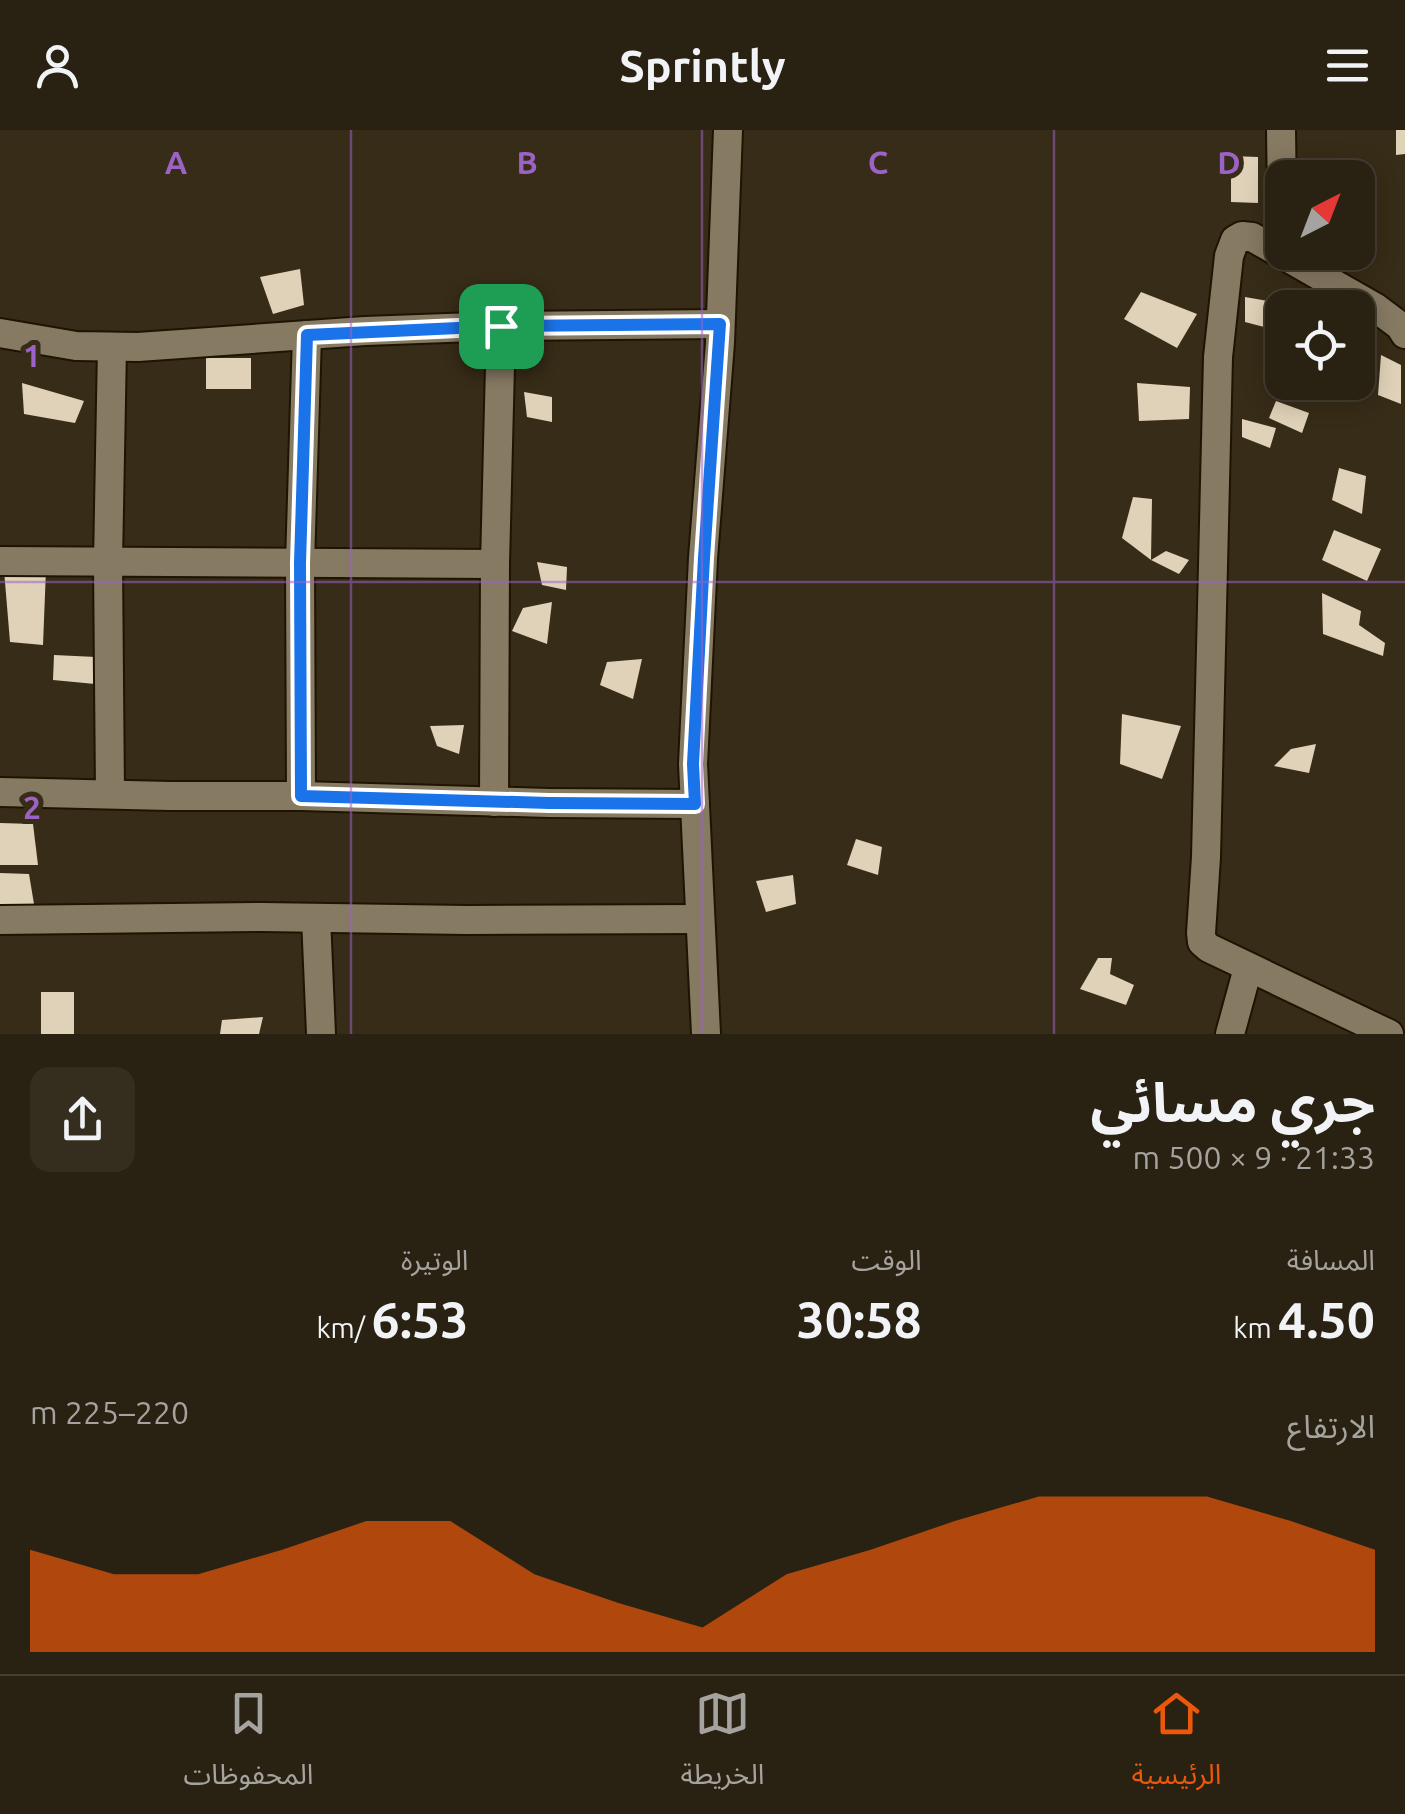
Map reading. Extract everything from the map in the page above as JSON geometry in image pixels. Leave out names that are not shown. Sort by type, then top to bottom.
[{"type":"street","points":[[706,1034],[693,764],[728,130]]},
{"type":"street","points":[[1281,130],[1281,160]]},
{"type":"street","points":[[1265,244],[1242,236],[1235,240],[1229,256],[1218,357],[1206,857],[1200,933],[1209,948],[1388,1034]]},
{"type":"street","points":[[1313,270],[1376,308],[1405,334]]},
{"type":"street","points":[[0,332],[76,346],[138,347],[501,326],[720,324]]},
{"type":"street","points":[[494,802],[494,564],[501,326]]},
{"type":"street","points":[[301,796],[300,563],[307,335]]},
{"type":"street","points":[[110,794],[108,562],[112,347]]},
{"type":"street","points":[[0,561],[494,564]]},
{"type":"street","points":[[0,792],[695,804]]},
{"type":"street","points":[[316,918],[322,1034]]},
{"type":"street","points":[[0,920],[700,920]]},
{"type":"street","points":[[1230,1034],[1248,968]]},
{"type":"building","points":[[1396,130],[1405,130],[1405,154],[1396,155]]},
{"type":"building","points":[[1231,156],[1258,157],[1258,203],[1231,202]]},
{"type":"building","points":[[300,269],[304,305],[273,314],[260,277]]},
{"type":"building","points":[[1141,292],[1197,314],[1177,348],[1124,319]]},
{"type":"building","points":[[1245,297],[1265,300],[1265,327],[1245,322]]},
{"type":"building","points":[[1381,355],[1401,365],[1401,404],[1378,395]]},
{"type":"building","points":[[206,358],[251,358],[251,389],[206,389]]},
{"type":"building","points":[[22,383],[84,401],[75,423],[24,414]]},
{"type":"building","points":[[1137,383],[1190,387],[1189,419],[1139,421]]},
{"type":"building","points":[[524,392],[552,397],[552,422],[527,417]]},
{"type":"building","points":[[1276,401],[1309,413],[1302,433],[1269,418]]},
{"type":"building","points":[[1242,419],[1276,428],[1270,448],[1242,437]]},
{"type":"building","points":[[1339,468],[1366,476],[1362,514],[1332,500]]},
{"type":"building","points":[[1133,497],[1152,499],[1151,560],[1122,538]]},
{"type":"building","points":[[1334,530],[1381,549],[1367,581],[1322,560]]},
{"type":"building","points":[[1166,551],[1189,560],[1179,574],[1151,560]]},
{"type":"building","points":[[537,562],[567,567],[566,590],[542,585]]},
{"type":"building","points":[[46,569],[43,645],[10,642],[4,570]]},
{"type":"building","points":[[1322,593],[1361,611],[1359,625],[1385,643],[1383,656],[1323,634]]},
{"type":"building","points":[[552,602],[547,644],[512,631],[523,608]]},
{"type":"building","points":[[54,655],[96,657],[95,684],[53,680]]},
{"type":"building","points":[[642,659],[633,699],[600,685],[607,662]]},
{"type":"building","points":[[1122,714],[1181,726],[1162,779],[1120,764]]},
{"type":"building","points":[[464,725],[459,754],[437,746],[430,726]]},
{"type":"building","points":[[1316,744],[1309,773],[1274,766],[1291,749]]},
{"type":"building","points":[[0,823],[33,824],[38,865],[0,865]]},
{"type":"building","points":[[856,839],[882,847],[878,875],[847,865]]},
{"type":"building","points":[[0,873],[29,874],[34,904],[0,905]]},
{"type":"building","points":[[793,875],[796,904],[766,912],[756,881]]},
{"type":"building","points":[[1098,958],[1112,958],[1110,974],[1134,985],[1126,1005],[1080,989]]},
{"type":"building","points":[[41,992],[74,992],[74,1034],[41,1034]]},
{"type":"building","points":[[263,1017],[259,1034],[220,1034],[222,1020]]},
{"type":"route","points":[[720,324],[693,764],[695,804],[301,796],[300,563],[307,335],[501,326],[720,324]]}]
